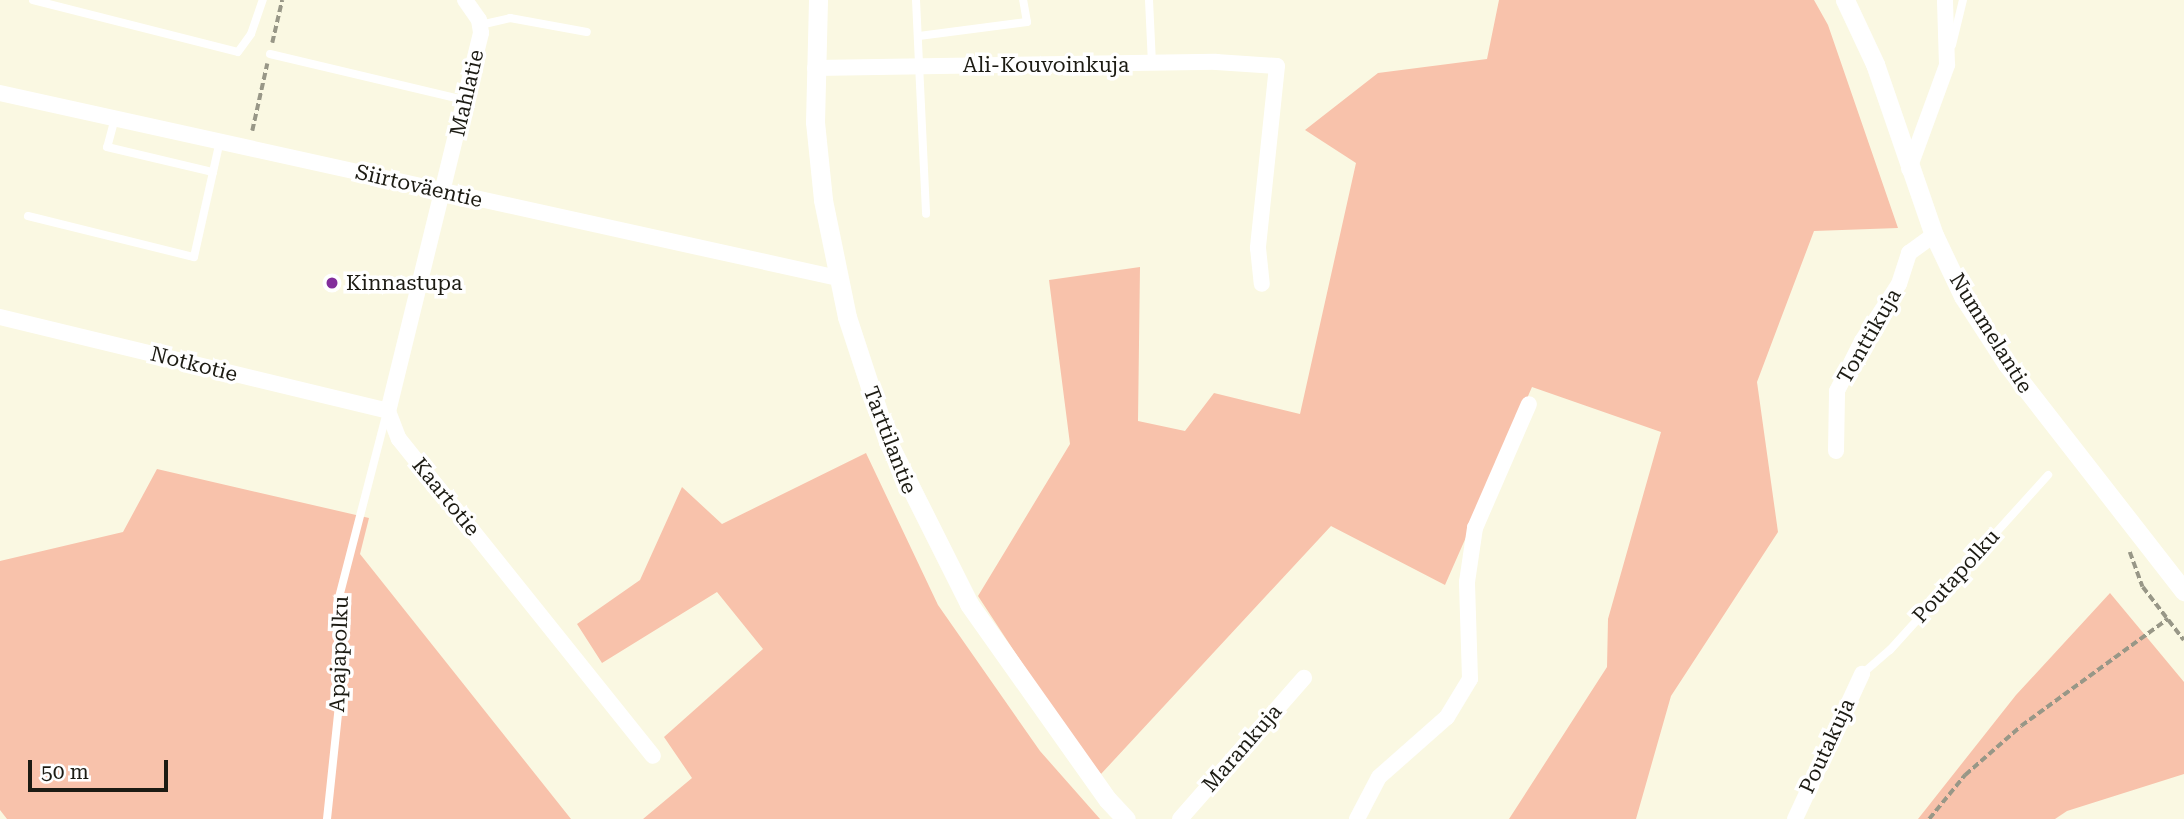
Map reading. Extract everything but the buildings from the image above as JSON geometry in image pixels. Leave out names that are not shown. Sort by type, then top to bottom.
[{"type":"street","name":"Mahlatie","points":[[443,191],[480,25],[465,0]]},
{"type":"street","name":"Tarttilantie","points":[[818,0],[815,122],[838,278],[888,442],[944,559],[969,604],[1108,800],[1126,819]]},
{"type":"street","name":"Nummelantie","points":[[1845,0],[1875,64],[1909,169],[1934,235],[1963,296],[2007,364],[2184,591]]},
{"type":"street","points":[[1909,169],[1947,65],[1944,0]]},
{"type":"street","name":"Ali-Kouvoinkuja","points":[[815,68],[1277,66],[1258,248],[1262,284]]},
{"type":"street","name":"Siirtoväentie","points":[[0,93],[838,278]]},
{"type":"street","points":[[388,411],[443,191]]},
{"type":"street","name":"Tonttikuja","points":[[1836,452],[1837,391],[1862,341],[1899,284],[1909,253],[1934,235]]},
{"type":"street","name":"Notkotie","points":[[0,317],[388,411]]},
{"type":"street","points":[[1357,819],[1379,777],[1447,717],[1471,679],[1467,582],[1475,528],[1530,404]]},
{"type":"street","name":"Kaartotie","points":[[388,411],[399,439],[653,756]]},
{"type":"street","name":"Poutakuja","points":[[1795,819],[1862,674]]},
{"type":"street","name":"Marankuja","points":[[1180,819],[1304,678]]},
{"type":"lane","points":[[33,0],[239,52],[251,34],[263,0]]},
{"type":"lane","points":[[916,0],[922,66],[926,214]]},
{"type":"lane","points":[[919,36],[1027,22],[1023,0]]},
{"type":"lane","points":[[1149,0],[1152,65]]},
{"type":"lane","points":[[1947,65],[1963,0]]},
{"type":"lane","points":[[480,25],[510,18],[587,32]]},
{"type":"lane","points":[[270,54],[465,100]]},
{"type":"lane","points":[[115,118],[107,147],[213,172]]},
{"type":"lane","points":[[28,216],[194,257],[220,141]]},
{"type":"lane","name":"Apajapolku","points":[[327,819],[340,695],[337,605],[388,411]]},
{"type":"lane","name":"Poutapolku","points":[[1862,674],[2048,475]]},
{"type":"path","points":[[248,147],[282,0]]},
{"type":"path","points":[[1929,819],[1965,775],[2021,726],[2168,619]]},
{"type":"shaded area","points":[[1499,0],[1814,0],[1828,25],[1898,228],[1814,231],[1757,382],[1778,532],[1671,696],[1636,819],[1509,819],[1607,667],[1608,619],[1661,432],[1532,387],[1445,585],[1331,526],[1101,774],[1068,733],[978,596],[1070,444],[1049,280],[1140,267],[1138,421],[1185,431],[1214,393],[1300,414],[1356,163],[1305,130],[1378,73],[1487,59]]},
{"type":"shaded area","points":[[866,453],[938,605],[1040,751],[1100,819],[643,819],[692,778],[664,737],[763,649],[717,592],[602,663],[577,624],[640,580],[682,487],[722,524]]},
{"type":"shaded area","points":[[157,469],[369,518],[360,554],[571,819],[7,819],[0,810],[0,561],[123,532]]},
{"type":"shaded area","points":[[2110,593],[2184,682],[2184,774],[2067,811],[2055,819],[1918,819],[2016,695]]},
{"type":"place","name":"Kinnastupa","points":[[332,283]]}]
